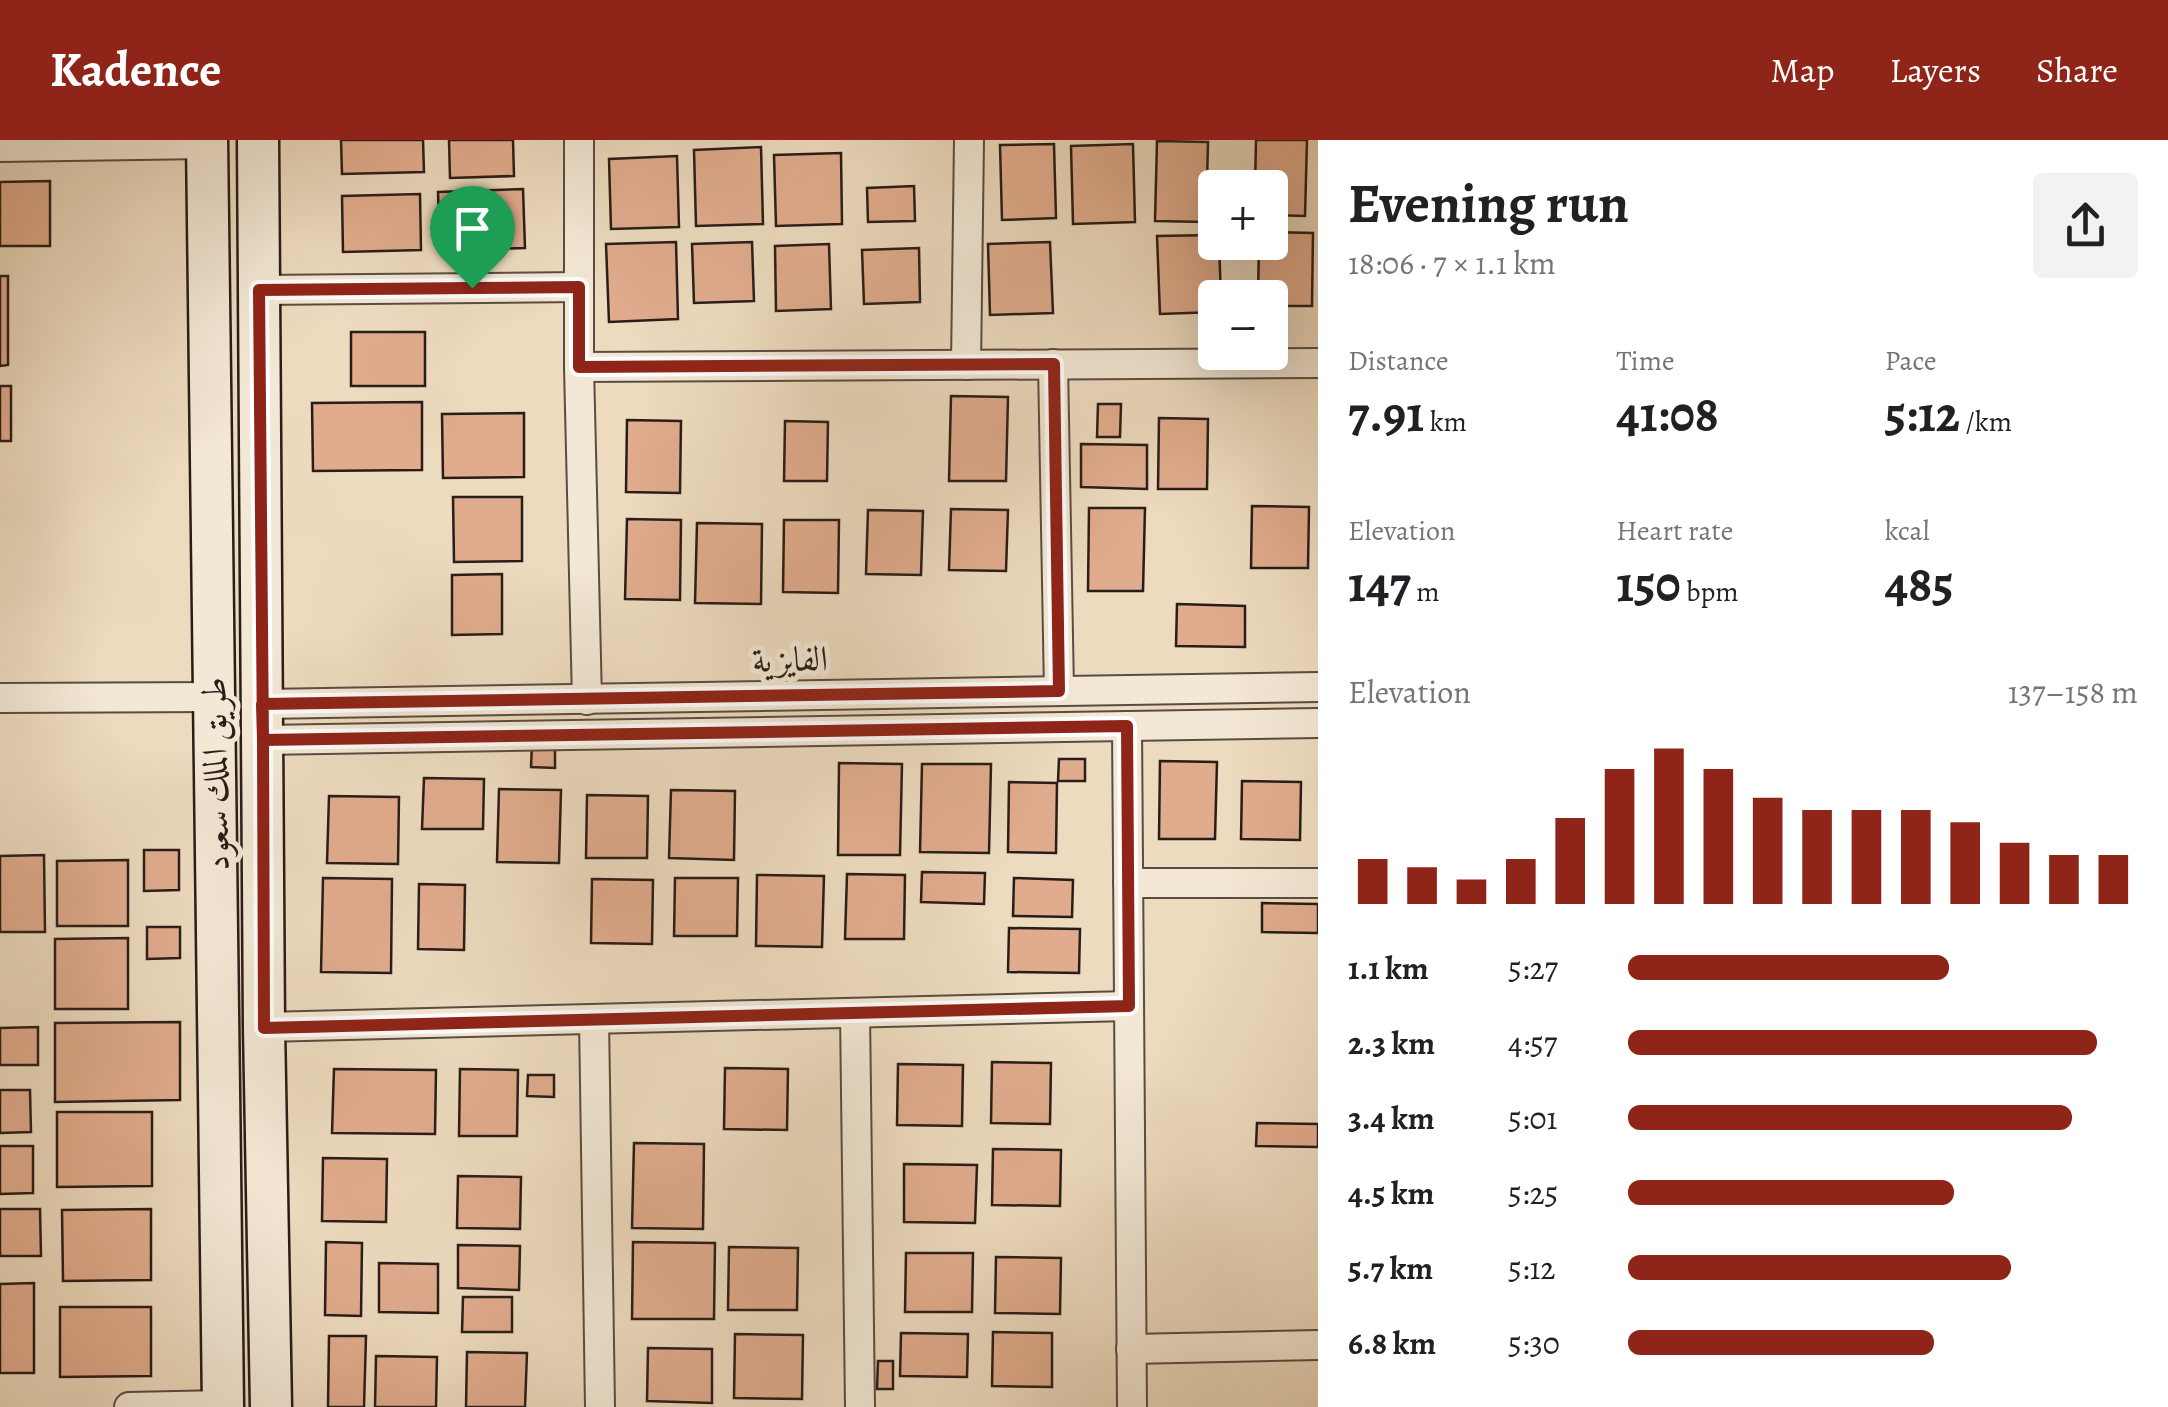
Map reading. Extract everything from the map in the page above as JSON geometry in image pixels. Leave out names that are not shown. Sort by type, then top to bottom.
[{"type":"main road","name":"طريق الملك سعود","points":[[258,140],[264,1028],[271,1407]]},
{"type":"main road","name":"طريق الملك سعود","points":[[207,142],[223,1406]]},
{"type":"street","points":[[579,140],[579,367],[587,700]]},
{"type":"street","points":[[966,365],[968,140]]},
{"type":"street","points":[[0,147],[207,142]]},
{"type":"street","points":[[259,290],[579,287]]},
{"type":"street","points":[[579,367],[1318,363]]},
{"type":"street","points":[[1054,364],[1059,691]]},
{"type":"street","name":"الفايزية","points":[[263,722],[587,700],[1318,687]]},
{"type":"street","points":[[0,698],[214,697]]},
{"type":"street","name":"الفايزية","points":[[263,722],[1127,726],[1318,723]]},
{"type":"street","points":[[1127,726],[1132,1407]]},
{"type":"street","points":[[1128,882],[1318,883]]},
{"type":"street","points":[[264,1028],[1129,1006]]},
{"type":"street","points":[[855,1013],[860,1407]]},
{"type":"street","points":[[594,1020],[600,1407]]},
{"type":"street","points":[[1131,1349],[1318,1346]]},
{"type":"street","points":[[129,1407],[223,1406]]},
{"type":"building","points":[[341,140],[423,140],[424,172],[342,174]]},
{"type":"building","points":[[449,140],[513,140],[514,176],[450,178]]},
{"type":"building","points":[[1256,140],[1307,140],[1305,216],[1288,216],[1288,170],[1255,170]]},
{"type":"building","points":[[1157,141],[1208,142],[1207,170],[1198,170],[1198,222],[1155,221]]},
{"type":"building","points":[[1054,144],[1056,218],[1002,220],[1000,145]]},
{"type":"building","points":[[1133,144],[1135,222],[1073,224],[1071,146]]},
{"type":"building","points":[[761,147],[763,224],[696,226],[694,150]]},
{"type":"building","points":[[841,153],[842,224],[776,226],[774,155]]},
{"type":"building","points":[[677,156],[679,227],[611,229],[609,159]]},
{"type":"building","points":[[50,181],[50,246],[0,246],[0,182]]},
{"type":"building","points":[[914,186],[915,221],[868,222],[867,188]]},
{"type":"building","points":[[523,189],[525,248],[440,251],[438,192]]},
{"type":"building","points":[[420,194],[421,250],[343,252],[342,196]]},
{"type":"building","points":[[1288,232],[1313,233],[1312,306],[1288,306],[1288,280],[1258,280],[1259,260],[1288,260]]},
{"type":"building","points":[[1198,235],[1198,260],[1220,260],[1220,280],[1198,280],[1198,313],[1160,314],[1157,236]]},
{"type":"building","points":[[676,242],[678,319],[609,322],[606,244]]},
{"type":"building","points":[[752,242],[754,301],[694,303],[692,244]]},
{"type":"building","points":[[1050,242],[1053,313],[990,315],[988,244]]},
{"type":"building","points":[[829,244],[831,309],[776,311],[775,246]]},
{"type":"building","points":[[919,248],[920,302],[864,304],[862,250]]},
{"type":"building","points":[[0,276],[8,276],[8,365],[0,366]]},
{"type":"building","points":[[351,332],[425,332],[425,386],[351,386]]},
{"type":"building","points":[[0,386],[11,386],[11,441],[0,441]]},
{"type":"building","points":[[951,396],[1008,397],[1006,481],[949,481]]},
{"type":"building","points":[[422,402],[422,470],[313,471],[312,403]]},
{"type":"building","points":[[1098,404],[1121,404],[1120,437],[1097,437]]},
{"type":"building","points":[[524,413],[524,477],[443,478],[442,414]]},
{"type":"building","points":[[1159,418],[1208,419],[1207,489],[1158,489]]},
{"type":"building","points":[[627,420],[681,421],[680,493],[626,492]]},
{"type":"building","points":[[785,421],[828,422],[827,481],[784,481]]},
{"type":"building","points":[[1081,444],[1147,445],[1147,489],[1081,487]]},
{"type":"building","points":[[453,497],[522,497],[522,561],[454,562]]},
{"type":"building","points":[[1252,506],[1309,507],[1308,568],[1251,568]]},
{"type":"building","points":[[1089,508],[1145,508],[1143,591],[1088,591]]},
{"type":"building","points":[[951,509],[1008,510],[1006,571],[949,570]]},
{"type":"building","points":[[868,510],[923,511],[921,575],[866,574]]},
{"type":"building","points":[[627,519],[681,520],[680,600],[625,599]]},
{"type":"building","points":[[784,520],[839,520],[838,593],[783,592]]},
{"type":"building","points":[[697,523],[762,524],[761,604],[695,603]]},
{"type":"building","points":[[502,574],[502,634],[452,635],[452,575]]},
{"type":"building","points":[[1177,604],[1245,606],[1245,647],[1176,646]]},
{"type":"building","points":[[532,743],[555,743],[555,768],[531,767]]},
{"type":"building","points":[[1059,759],[1085,759],[1085,781],[1058,781]]},
{"type":"building","points":[[1160,761],[1217,762],[1215,839],[1159,839]]},
{"type":"building","points":[[839,763],[902,764],[900,855],[838,855]]},
{"type":"building","points":[[922,764],[991,764],[989,853],[920,852]]},
{"type":"building","points":[[424,778],[484,779],[483,829],[422,829]]},
{"type":"building","points":[[1242,781],[1301,782],[1300,840],[1241,839]]},
{"type":"building","points":[[1009,782],[1057,783],[1056,853],[1008,852]]},
{"type":"building","points":[[499,789],[561,790],[559,863],[497,862]]},
{"type":"building","points":[[671,790],[735,791],[734,860],[669,858]]},
{"type":"building","points":[[587,795],[648,796],[647,858],[586,858]]},
{"type":"building","points":[[329,796],[399,797],[398,864],[327,863]]},
{"type":"building","points":[[144,850],[179,850],[179,890],[144,891]]},
{"type":"building","points":[[44,855],[45,932],[0,932],[0,856]]},
{"type":"building","points":[[128,860],[128,926],[57,926],[57,861]]},
{"type":"building","points":[[922,872],[985,873],[984,904],[921,902]]},
{"type":"building","points":[[847,874],[905,875],[904,939],[845,939]]},
{"type":"building","points":[[757,875],[824,876],[822,947],[756,946]]},
{"type":"building","points":[[323,878],[392,879],[391,973],[321,972]]},
{"type":"building","points":[[675,878],[738,878],[737,936],[674,936]]},
{"type":"building","points":[[1014,878],[1073,880],[1072,917],[1013,916]]},
{"type":"building","points":[[592,879],[653,880],[652,944],[591,943]]},
{"type":"building","points":[[419,884],[465,885],[464,950],[418,949]]},
{"type":"building","points":[[1262,903],[1318,904],[1318,933],[1262,932]]},
{"type":"building","points":[[147,927],[180,927],[180,958],[147,959]]},
{"type":"building","points":[[1009,928],[1080,929],[1079,973],[1008,972]]},
{"type":"building","points":[[128,938],[128,1009],[55,1009],[55,939]]},
{"type":"building","points":[[180,1022],[180,1100],[55,1102],[55,1023]]},
{"type":"building","points":[[38,1027],[38,1065],[0,1065],[0,1028]]},
{"type":"building","points":[[992,1062],[1051,1063],[1050,1124],[991,1123]]},
{"type":"building","points":[[898,1064],[963,1065],[962,1126],[897,1125]]},
{"type":"building","points":[[725,1068],[788,1069],[787,1130],[724,1129]]},
{"type":"building","points":[[334,1069],[436,1070],[435,1134],[332,1133]]},
{"type":"building","points":[[460,1069],[518,1070],[517,1136],[459,1136]]},
{"type":"building","points":[[528,1075],[554,1075],[554,1097],[527,1096]]},
{"type":"building","points":[[0,1090],[30,1090],[31,1132],[0,1133]]},
{"type":"building","points":[[57,1112],[152,1112],[152,1186],[57,1187]]},
{"type":"building","points":[[1257,1123],[1318,1124],[1318,1147],[1256,1146]]},
{"type":"building","points":[[634,1143],[704,1144],[703,1229],[632,1228]]},
{"type":"building","points":[[0,1146],[33,1146],[33,1193],[0,1194]]},
{"type":"building","points":[[993,1149],[1061,1150],[1060,1206],[992,1205]]},
{"type":"building","points":[[323,1158],[387,1159],[386,1222],[322,1221]]},
{"type":"building","points":[[904,1164],[977,1165],[975,1223],[904,1222]]},
{"type":"building","points":[[458,1176],[521,1177],[520,1229],[457,1228]]},
{"type":"building","points":[[0,1209],[40,1209],[41,1256],[0,1256]]},
{"type":"building","points":[[151,1209],[151,1280],[63,1281],[62,1210]]},
{"type":"building","points":[[326,1242],[362,1243],[361,1316],[325,1315]]},
{"type":"building","points":[[633,1242],[715,1243],[714,1319],[632,1319]]},
{"type":"building","points":[[458,1245],[520,1246],[519,1290],[458,1288]]},
{"type":"building","points":[[729,1247],[798,1248],[797,1310],[728,1310]]},
{"type":"building","points":[[906,1253],[973,1253],[972,1312],[905,1312]]},
{"type":"building","points":[[996,1257],[1061,1258],[1060,1314],[995,1313]]},
{"type":"building","points":[[379,1263],[438,1264],[438,1313],[379,1312]]},
{"type":"building","points":[[34,1283],[34,1373],[0,1373],[0,1284]]},
{"type":"building","points":[[463,1297],[512,1297],[512,1332],[462,1332]]},
{"type":"building","points":[[60,1307],[151,1307],[151,1376],[60,1377]]},
{"type":"building","points":[[993,1332],[1052,1333],[1052,1387],[992,1386]]},
{"type":"building","points":[[901,1333],[968,1334],[967,1377],[900,1376]]},
{"type":"building","points":[[735,1334],[803,1335],[802,1399],[734,1398]]},
{"type":"building","points":[[329,1336],[366,1336],[364,1407],[328,1407]]},
{"type":"building","points":[[648,1348],[712,1349],[712,1403],[647,1401]]},
{"type":"building","points":[[467,1352],[527,1353],[525,1407],[466,1407]]},
{"type":"building","points":[[376,1356],[437,1357],[436,1407],[375,1407]]},
{"type":"building","points":[[878,1361],[893,1361],[893,1389],[877,1389]]},
{"type":"route","points":[[472,288],[259,290],[263,740],[1127,726],[1129,1006],[264,1028],[262,704],[587,700],[1059,691],[1054,364],[579,367],[579,287],[472,288]]}]
